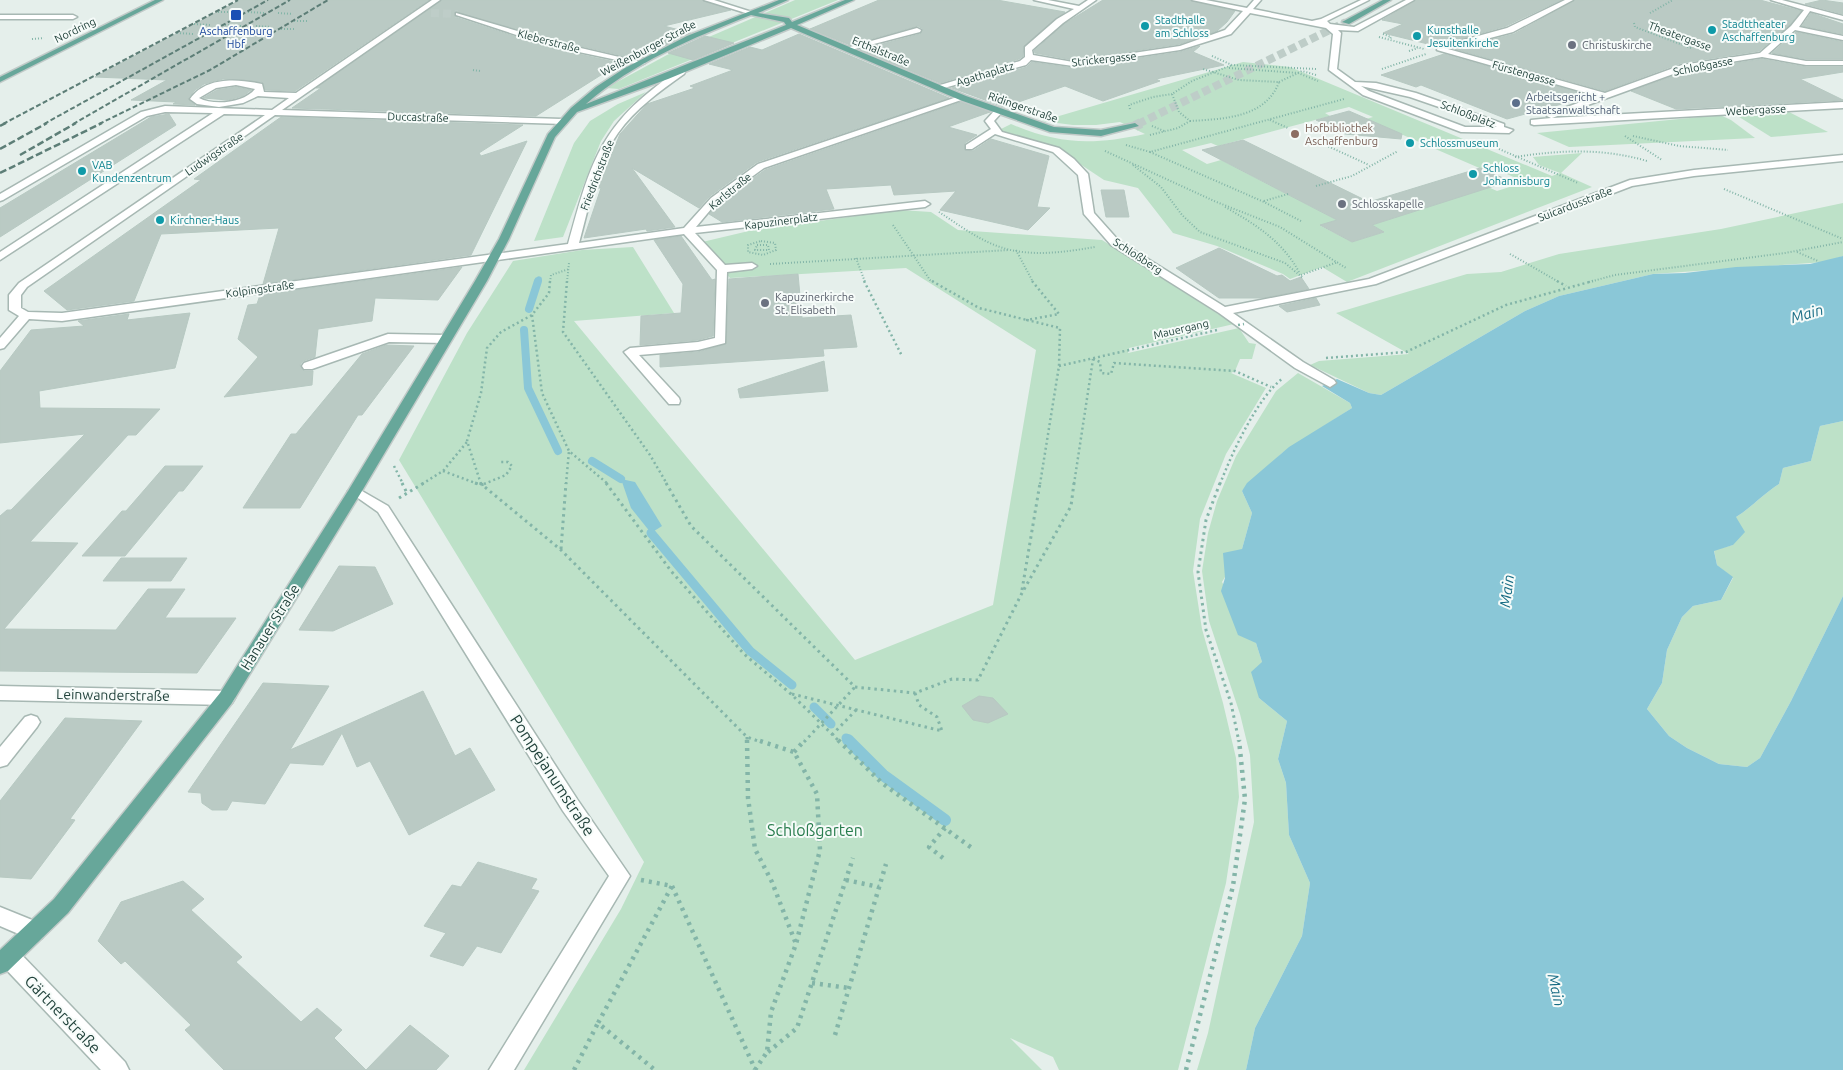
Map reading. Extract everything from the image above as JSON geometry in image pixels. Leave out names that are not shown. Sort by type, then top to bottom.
[{"type":"main road","name":"Nordring","points":[[0,72],[149,0]]},
{"type":"main road","name":"Nordring","points":[[0,80],[160,0]]},
{"type":"main road","name":"Weißenburger Straße","points":[[494,257],[551,136],[561,122],[590,94],[641,63],[687,40],[785,0]]},
{"type":"main road","name":"Friedrichstraße","points":[[573,111],[594,106],[614,96],[681,72],[851,0]]},
{"type":"main road","points":[[1346,22],[1388,0]]},
{"type":"main road","name":"Erthalstraße","points":[[751,13],[757,19],[790,25],[963,98]]},
{"type":"main road","name":"Ridingerstraße","points":[[963,98],[1031,124],[1066,132],[1101,133],[1136,126]]},
{"type":"main road","name":"Hanauer Straße","points":[[4,960],[66,899],[226,698],[355,491],[494,257]]},
{"type":"street","name":"Ludwigstraße","points":[[14,305],[15,295],[23,285],[437,0]]},
{"type":"street","name":"Erthalstraße","points":[[706,0],[751,13]]},
{"type":"street","points":[[1037,0],[1079,8]]},
{"type":"street","points":[[1029,57],[1028,49],[1079,8],[1092,0]]},
{"type":"street","points":[[1195,0],[1248,13],[1302,21],[1332,28],[1355,28],[1411,0]]},
{"type":"street","name":"Strickergasse","points":[[1029,57],[1073,64],[1182,47],[1228,32],[1248,13],[1258,0]]},
{"type":"street","points":[[1302,21],[1322,21],[1366,0]]},
{"type":"street","points":[[1438,50],[1510,30],[1570,0]]},
{"type":"street","points":[[1774,0],[1843,18]]},
{"type":"street","points":[[1762,55],[1794,28],[1808,9]]},
{"type":"street","points":[[1824,14],[1843,10]]},
{"type":"street","points":[[419,12],[431,13]]},
{"type":"street","name":"Kleberstraße","points":[[458,14],[544,42],[641,63]]},
{"type":"street","points":[[0,17],[68,18]]},
{"type":"street","points":[[1322,21],[1337,33],[1333,70]]},
{"type":"street","points":[[1794,28],[1843,38]]},
{"type":"street","points":[[847,49],[918,30]]},
{"type":"street","name":"Fürstengasse","points":[[1438,50],[1606,96]]},
{"type":"street","name":"Schloßgasse","points":[[1670,115],[1534,122],[1676,70],[1725,60],[1762,55],[1820,64]]},
{"type":"street","name":"Agathaplatz","points":[[940,88],[1023,63],[1029,57]]},
{"type":"street","points":[[1820,64],[1843,63]]},
{"type":"street","points":[[1820,64],[1843,72]]},
{"type":"street","name":"Schloßplatz","points":[[1333,70],[1366,93],[1464,130],[1509,130],[1430,99],[1407,95],[1379,86],[1354,83]]},
{"type":"street","name":"Friedrichstraße","points":[[572,247],[586,198],[608,141],[623,121],[681,72]]},
{"type":"street","points":[[259,86],[256,94],[236,102],[209,104],[194,99],[198,93],[207,88],[230,83],[247,82],[260,86],[260,94],[299,96]]},
{"type":"street","name":"Karlstraße","points":[[687,232],[714,200],[761,166],[963,98]]},
{"type":"street","name":"Webergasse","points":[[1670,115],[1843,105]]},
{"type":"street","name":"Duccastraße","points":[[0,198],[144,114],[170,109],[561,122]]},
{"type":"street","points":[[0,257],[224,110]]},
{"type":"street","points":[[969,146],[995,130],[990,121],[999,111]]},
{"type":"street","name":"Schloßberg","points":[[995,130],[999,134],[1056,150],[1071,161],[1083,174],[1089,214],[1115,243],[1223,311],[1299,365],[1330,382]]},
{"type":"street","name":"Suicardusstraße","points":[[1223,311],[1372,282],[1630,183],[1686,174],[1843,158]]},
{"type":"street","name":"Kapuzinerplatz","points":[[687,232],[926,204]]},
{"type":"street","points":[[494,257],[687,232],[722,269],[723,338],[708,345],[630,352],[674,401]]},
{"type":"street","name":"Kolpingstraße","points":[[26,315],[62,316],[494,257]]},
{"type":"street","points":[[722,269],[752,266]]},
{"type":"street","points":[[0,307],[14,305],[15,310],[26,315],[0,345]]},
{"type":"street","points":[[308,366],[388,338],[446,339]]},
{"type":"street","name":"Pompejanumstraße","points":[[355,491],[383,510],[570,805],[620,876]]},
{"type":"street","name":"Leinwanderstraße","points":[[0,692],[226,698]]},
{"type":"street","points":[[0,760],[31,722]]},
{"type":"street","points":[[501,1070],[620,876]]},
{"type":"street","points":[[0,916],[35,931]]},
{"type":"street","name":"Gärtnerstraße","points":[[4,960],[116,1070]]},
{"type":"path","points":[[1650,13],[1674,0]]},
{"type":"path","points":[[1668,2],[1672,3]]},
{"type":"path","points":[[218,12],[234,12]]},
{"type":"path","points":[[220,14],[225,12]]},
{"type":"path","points":[[248,12],[265,13]]},
{"type":"path","points":[[252,15],[257,13]]},
{"type":"path","points":[[278,13],[294,14]]},
{"type":"path","points":[[281,16],[286,14]]},
{"type":"path","points":[[294,21],[307,22]]},
{"type":"path","name":"Theatergasse","points":[[1634,23],[1635,27],[1725,60]]},
{"type":"path","points":[[194,24],[210,25]]},
{"type":"path","points":[[225,25],[242,26]]},
{"type":"path","points":[[256,26],[271,27]]},
{"type":"path","points":[[281,29],[295,29]]},
{"type":"path","points":[[185,34],[190,31]]},
{"type":"path","points":[[218,34],[222,32]]},
{"type":"path","points":[[177,33],[194,34]]},
{"type":"path","points":[[210,34],[227,34]]},
{"type":"path","points":[[242,35],[257,35]]},
{"type":"path","points":[[1382,38],[1438,50]]},
{"type":"path","points":[[1409,51],[1419,47]]},
{"type":"path","points":[[1379,70],[1438,50]]},
{"type":"path","points":[[1130,111],[1130,105],[1138,101],[1172,94],[1212,72],[1232,65],[1333,70]]},
{"type":"path","points":[[1226,68],[1298,73],[1318,81]]},
{"type":"path","points":[[1203,69],[1240,80],[1279,82],[1302,71],[1316,75]]},
{"type":"path","points":[[473,70],[480,71]]},
{"type":"path","points":[[1149,135],[1165,132],[1190,121],[1234,117],[1265,105],[1274,95],[1279,82]]},
{"type":"path","points":[[1150,152],[1366,93]]},
{"type":"path","points":[[1172,94],[1179,112],[1190,121]]},
{"type":"path","points":[[1269,120],[1288,128]]},
{"type":"path","points":[[1149,125],[1165,132]]},
{"type":"path","points":[[1729,150],[1679,146],[1622,134],[1673,168],[1843,240]]},
{"type":"path","points":[[1312,139],[1370,165]]},
{"type":"path","points":[[1122,144],[1150,152],[1264,202],[1301,221]]},
{"type":"path","points":[[1098,149],[1214,201],[1280,227],[1338,262],[1301,275]]},
{"type":"path","points":[[1316,186],[1352,176],[1398,151]]},
{"type":"path","points":[[1585,187],[1515,157],[1587,151],[1636,157],[1649,162]]},
{"type":"path","points":[[1130,162],[1161,187],[1182,215],[1200,232],[1285,263],[1301,275]]},
{"type":"path","points":[[1264,202],[1288,194]]},
{"type":"path","points":[[1214,201],[1250,221],[1294,258],[1301,275]]},
{"type":"path","points":[[926,204],[974,234],[1009,250]]},
{"type":"path","points":[[880,209],[914,254],[930,280],[980,308],[1060,328],[1059,366],[1022,593]]},
{"type":"path","points":[[768,247],[768,245],[761,243],[752,242],[748,245],[748,252],[754,255],[771,254],[776,250],[775,246],[774,243],[769,240],[761,243],[755,246],[755,250],[767,251],[768,247],[775,246]]},
{"type":"path","points":[[1186,1070],[1233,886],[1245,799],[1242,756],[1231,703],[1206,630],[1198,572],[1206,520],[1231,455],[1272,388],[1299,365],[1310,359],[1406,352],[1506,304],[1615,274],[1796,251],[1843,240]]},
{"type":"path","points":[[572,247],[563,332],[650,454],[691,526],[855,687],[915,693],[952,679],[978,680],[1022,593],[1071,506],[1093,359],[1100,362],[1100,373],[1111,374],[1114,363],[1235,372],[1272,388]]},
{"type":"path","points":[[752,266],[914,254],[1009,250],[1075,251]]},
{"type":"path","points":[[1016,250],[1023,268],[1034,286],[1059,314],[1027,320]]},
{"type":"path","points":[[1796,251],[1818,261]]},
{"type":"path","points":[[1510,254],[1567,287]]},
{"type":"path","points":[[856,258],[859,270],[902,356]]},
{"type":"path","points":[[383,510],[443,471],[467,441],[481,393],[487,348],[501,332],[532,315],[549,293],[551,275],[569,269]]},
{"type":"path","points":[[532,315],[542,393],[568,451],[610,486],[671,571],[744,654],[791,694],[882,783],[972,848]]},
{"type":"path","name":"Mauergang","points":[[1229,327],[1244,324]]},
{"type":"path","name":"Mauergang","points":[[1059,366],[1220,329]]},
{"type":"path","points":[[467,441],[481,485]]},
{"type":"path","points":[[561,550],[568,451]]},
{"type":"path","points":[[481,485],[506,475],[512,466],[508,462],[500,462]]},
{"type":"path","points":[[443,471],[481,485],[561,550],[747,737],[794,752],[817,794],[820,850],[796,944],[770,1012],[767,1052]]},
{"type":"path","points":[[794,752],[855,687]]},
{"type":"path","points":[[791,694],[942,731],[937,717],[919,705],[915,693]]},
{"type":"path","points":[[832,735],[856,709]]},
{"type":"path","points":[[747,737],[748,798],[754,849],[772,882],[796,944]]},
{"type":"path","points":[[943,858],[930,847],[945,828]]},
{"type":"path","points":[[755,1070],[767,1052],[797,1028],[853,858]]},
{"type":"path","points":[[835,1035],[886,864]]},
{"type":"path","points":[[620,876],[672,886]]},
{"type":"path","points":[[846,880],[879,888]]},
{"type":"path","points":[[574,1070],[672,886]]},
{"type":"path","points":[[672,886],[755,1070]]},
{"type":"path","points":[[812,983],[849,988]]},
{"type":"path","points":[[598,1023],[655,1070]]},
{"type":"green space","points":[[795,0],[838,0],[619,89],[606,88],[667,55]]},
{"type":"green space","points":[[1243,62],[1290,67],[1552,176],[1560,173],[1539,165],[1533,157],[1582,153],[1561,173],[1592,187],[1347,282],[1322,267],[1290,279],[1283,274],[1217,246],[1173,233],[1138,188],[1104,180],[1068,156],[999,130],[1011,124],[1045,136],[1077,141],[1109,140],[1145,134],[1120,122],[1073,125],[1042,121]],"holes":[[[1349,107],[1373,117],[1366,119],[1484,170],[1491,167],[1525,182],[1497,191],[1488,187],[1372,225],[1384,232],[1352,242],[1321,226],[1337,220],[1221,160],[1207,164],[1182,150],[1211,143],[1218,146],[1330,116],[1325,113]]]},
{"type":"green space","points":[[646,92],[614,121],[601,141],[563,237],[534,241],[574,143],[590,121],[618,104]]},
{"type":"green space","points":[[1789,112],[1828,132],[1771,137],[1736,115]]},
{"type":"green space","points":[[1720,115],[1731,120],[1755,138],[1569,147],[1537,133]]},
{"type":"green space","points":[[1843,203],[1843,256],[1825,262],[1653,274],[1559,296],[1525,311],[1381,395],[1369,393],[1310,365],[1319,361],[1409,354],[1336,313],[1467,274],[1501,272],[1559,254],[1721,229]]},
{"type":"green space","name":"Schloßgarten","points":[[900,210],[931,212],[958,230],[1102,240],[1234,324],[1129,348],[1128,353],[1239,328],[1249,343],[1256,344],[1252,359],[1240,359],[1235,371],[1231,373],[1266,388],[1226,454],[1200,519],[1193,571],[1202,629],[1236,758],[1239,797],[1226,883],[1178,1070],[1059,1070],[1053,1057],[1010,1038],[1042,1070],[524,1070],[621,909],[644,862],[399,460],[467,333],[513,261],[582,250],[633,247],[674,313],[574,321],[855,660],[993,605],[1036,350],[906,268],[730,278],[698,243],[753,230]]},
{"type":"green space","points":[[1298,373],[1350,403],[1352,408],[1282,453],[1242,491],[1252,513],[1242,549],[1222,582],[1256,643],[1262,662],[1259,698],[1287,721],[1278,759],[1286,783],[1289,835],[1310,883],[1302,936],[1255,1028],[1246,1070],[1197,1070],[1208,1033],[1254,822],[1250,755],[1240,714],[1209,621],[1202,571],[1208,533],[1217,501],[1236,456],[1276,391]]},
{"type":"green space","points":[[1843,421],[1843,596],[1791,701],[1760,758],[1747,767],[1719,764],[1687,748],[1669,736],[1647,709],[1662,683],[1667,650],[1682,617],[1693,606],[1721,600],[1733,578],[1717,565],[1714,550],[1733,545],[1736,517],[1779,484],[1783,468],[1811,461],[1820,426]]},
{"type":"water","name":"Main","points":[[1843,256],[1843,421],[1820,426],[1811,461],[1783,468],[1779,484],[1736,517],[1745,532],[1733,545],[1714,551],[1717,565],[1733,577],[1721,600],[1693,606],[1682,617],[1667,650],[1662,683],[1647,709],[1669,736],[1687,748],[1719,764],[1747,767],[1760,758],[1791,701],[1843,596],[1843,1070],[1246,1070],[1255,1028],[1302,936],[1310,883],[1289,835],[1286,783],[1278,759],[1287,721],[1259,698],[1251,672],[1262,662],[1256,643],[1238,635],[1221,591],[1225,578],[1223,553],[1242,549],[1252,513],[1242,491],[1247,483],[1289,447],[1352,408],[1350,403],[1322,386],[1337,379],[1369,393],[1381,395],[1525,311],[1559,296],[1653,274],[1685,273],[1736,267],[1810,264]]},
{"type":"water","points":[[621,479],[635,482],[662,526],[651,533],[631,508]]},
{"type":"building","points":[[240,0],[429,0],[295,91],[265,90],[262,82],[223,79],[204,84],[195,90],[188,99],[195,105],[173,104],[176,102],[131,100],[167,80],[95,77]]},
{"type":"building","points":[[442,0],[702,0],[731,10],[664,26],[691,33],[656,50],[648,48],[628,57],[555,40],[455,12],[455,17],[550,48],[620,63],[536,116],[292,108],[321,88],[316,88]]},
{"type":"building","points":[[879,0],[997,0],[1065,12],[1024,46],[1023,56],[1019,59],[940,83],[860,50],[920,34],[923,29],[918,26],[850,45],[810,29]]},
{"type":"building","name":"Stadthalle am Schloss","points":[[1103,0],[1190,0],[1235,11],[1217,31],[1180,44],[1073,60],[1035,53],[1034,51],[1064,24]]},
{"type":"building","points":[[1416,0],[1561,0],[1506,26],[1436,46],[1383,33],[1403,24],[1382,20]]},
{"type":"building","points":[[1575,0],[1760,0],[1801,11],[1790,25],[1759,51],[1681,63],[1605,91],[1455,49],[1514,34]]},
{"type":"building","points":[[1822,0],[1843,3],[1843,14],[1805,4]]},
{"type":"building","points":[[1811,13],[1843,24],[1843,34],[1802,26]]},
{"type":"building","points":[[1796,32],[1843,42],[1843,59],[1806,59],[1772,53]]},
{"type":"building","points":[[799,34],[949,98],[757,162],[710,196],[699,208],[632,168],[675,227],[584,238],[601,188],[598,188],[620,134],[647,104],[695,88],[690,86],[733,70],[709,64],[750,47],[762,50]]},
{"type":"building","points":[[705,36],[734,43],[693,60],[668,53]]},
{"type":"building","points":[[1200,46],[1193,52],[1224,65],[1156,79],[1160,81],[1103,101],[1065,86],[1004,107],[952,88],[1027,67],[1032,62],[1073,68],[1180,52]]},
{"type":"building","points":[[1444,54],[1591,96],[1507,119],[1421,85],[1416,87],[1381,75]]},
{"type":"building","points":[[1762,59],[1806,67],[1843,67],[1843,72],[1800,79],[1843,100],[1676,109],[1631,91],[1687,71]]},
{"type":"building","points":[[236,87],[251,90],[243,96],[228,100],[203,98],[217,90]]},
{"type":"building","points":[[961,102],[990,112],[948,127],[977,135],[965,143],[965,150],[973,151],[991,139],[1049,156],[1037,207],[1050,208],[1028,230],[940,210],[956,191],[894,195],[891,185],[826,189],[834,209],[722,222],[709,214],[718,203],[765,170]]},
{"type":"building","points":[[1349,111],[1402,134],[1401,139],[1345,134],[1316,120]]},
{"type":"building","points":[[169,114],[176,125],[0,237],[0,208],[151,117]]},
{"type":"building","points":[[281,117],[523,125],[479,153],[481,156],[527,141],[471,255],[263,284],[279,228],[161,234],[134,301],[67,310],[44,291],[201,180],[194,179]]},
{"type":"building","name":"Schloss Johannisburg","points":[[1243,140],[1369,202],[1480,168],[1510,181],[1372,225],[1384,232],[1352,242],[1320,225],[1337,220],[1202,150]]},
{"type":"building","points":[[1101,190],[1124,190],[1129,217],[1106,217]]},
{"type":"building","points":[[681,236],[712,280],[715,279],[713,336],[698,340],[640,345],[641,316],[681,313],[683,284],[654,240]]},
{"type":"building","points":[[1219,248],[1277,276],[1282,275],[1290,281],[1301,277],[1309,289],[1263,298],[1219,298],[1176,268]]},
{"type":"building","points":[[462,267],[438,300],[375,298],[372,321],[318,329],[315,357],[303,361],[300,365],[304,371],[313,371],[312,385],[224,397],[258,357],[238,339],[248,305],[257,304],[260,295]]},
{"type":"building","points":[[798,274],[802,318],[851,315],[857,347],[823,349],[824,356],[660,367],[660,355],[698,352],[726,344],[729,279]]},
{"type":"building","points":[[1316,298],[1320,305],[1287,312],[1279,306]]},
{"type":"building","points":[[190,313],[175,368],[39,391],[40,408],[160,409],[136,435],[128,435],[30,542],[78,543],[4,629],[116,630],[148,589],[185,589],[165,618],[236,618],[197,673],[0,671],[0,516],[7,510],[11,510],[85,434],[0,443],[0,371],[31,330],[84,326],[78,321],[129,314],[127,320]]},
{"type":"building","points":[[386,345],[414,346],[362,415],[358,415],[300,508],[243,508],[291,434],[296,434],[362,354]]},
{"type":"building","points":[[824,361],[828,391],[740,398],[738,389]]},
{"type":"building","points":[[165,466],[203,466],[183,491],[179,491],[125,556],[82,556],[122,511],[126,511]]},
{"type":"building","points":[[121,558],[187,558],[171,581],[103,581]]},
{"type":"building","points":[[339,566],[375,567],[393,604],[333,631],[299,630]]},
{"type":"building","points":[[263,683],[329,686],[290,750],[423,691],[455,756],[470,748],[495,790],[409,835],[370,761],[357,767],[342,733],[323,765],[290,763],[265,804],[232,801],[227,810],[212,810],[202,803],[201,793],[188,792]]},
{"type":"building","points":[[979,696],[993,698],[1008,714],[988,723],[973,720],[962,706]]},
{"type":"building","points":[[65,718],[142,721],[70,819],[75,820],[31,879],[0,877],[0,801]]},
{"type":"building","points":[[478,862],[537,879],[531,889],[539,891],[501,953],[477,946],[463,966],[430,956],[446,933],[424,926],[452,885],[461,887]]},
{"type":"building","points":[[183,881],[204,899],[191,910],[242,957],[236,962],[301,1022],[317,1008],[342,1030],[334,1038],[366,1070],[224,1070],[185,1030],[191,1025],[125,961],[121,964],[98,941],[121,902]]},
{"type":"building","points":[[410,1025],[449,1056],[436,1070],[366,1070]]},
{"type":"waterway","points":[[529,309],[538,281]]},
{"type":"waterway","points":[[524,330],[528,388],[558,451]]},
{"type":"waterway","points":[[592,461],[621,479]]},
{"type":"waterway","points":[[651,533],[750,651],[792,685]]},
{"type":"waterway","points":[[814,707],[831,724]]},
{"type":"waterway","points":[[846,738],[883,775],[945,820]]},
{"type":"tunnel","points":[[431,13],[458,14]]},
{"type":"tunnel","points":[[1138,124],[1346,22]]},
{"type":"tunnel","points":[[1135,126],[1141,123]]},
{"type":"railway","points":[[3,124],[238,0]]},
{"type":"railway","points":[[44,124],[268,0]]},
{"type":"railway","points":[[73,124],[290,0]]},
{"type":"railway","points":[[99,124],[210,70],[328,0]]},
{"type":"railway","points":[[0,126],[6,123]]},
{"type":"railway","points":[[0,149],[47,123]]},
{"type":"railway","points":[[20,155],[76,123]]},
{"type":"railway","points":[[0,173],[102,123]]},
{"type":"place","name":"Aschaffenburg Hbf","points":[[236,15]]},
{"type":"place","name":"Stadthalle am Schloss","points":[[1145,26]]},
{"type":"place","name":"Stadttheater Aschaffenburg","points":[[1712,30]]},
{"type":"place","name":"Kunsthalle Jesuitenkirche","points":[[1417,36]]},
{"type":"place","name":"Christuskirche","points":[[1572,45]]},
{"type":"place","name":"Arbeitsgericht + Staatsanwaltschaft","points":[[1516,103]]},
{"type":"place","name":"Hofbibliothek Aschaffenburg","points":[[1295,134]]},
{"type":"place","name":"Schlossmuseum","points":[[1410,143]]},
{"type":"place","name":"VAB Kundenzentrum","points":[[82,171]]},
{"type":"place","name":"Schloss Johannisburg","points":[[1473,174]]},
{"type":"place","name":"Schlosskapelle","points":[[1342,204]]},
{"type":"place","name":"Kirchner-Haus","points":[[160,220]]},
{"type":"place","name":"Kapuzinerkirche St. Elisabeth","points":[[765,303]]}]
